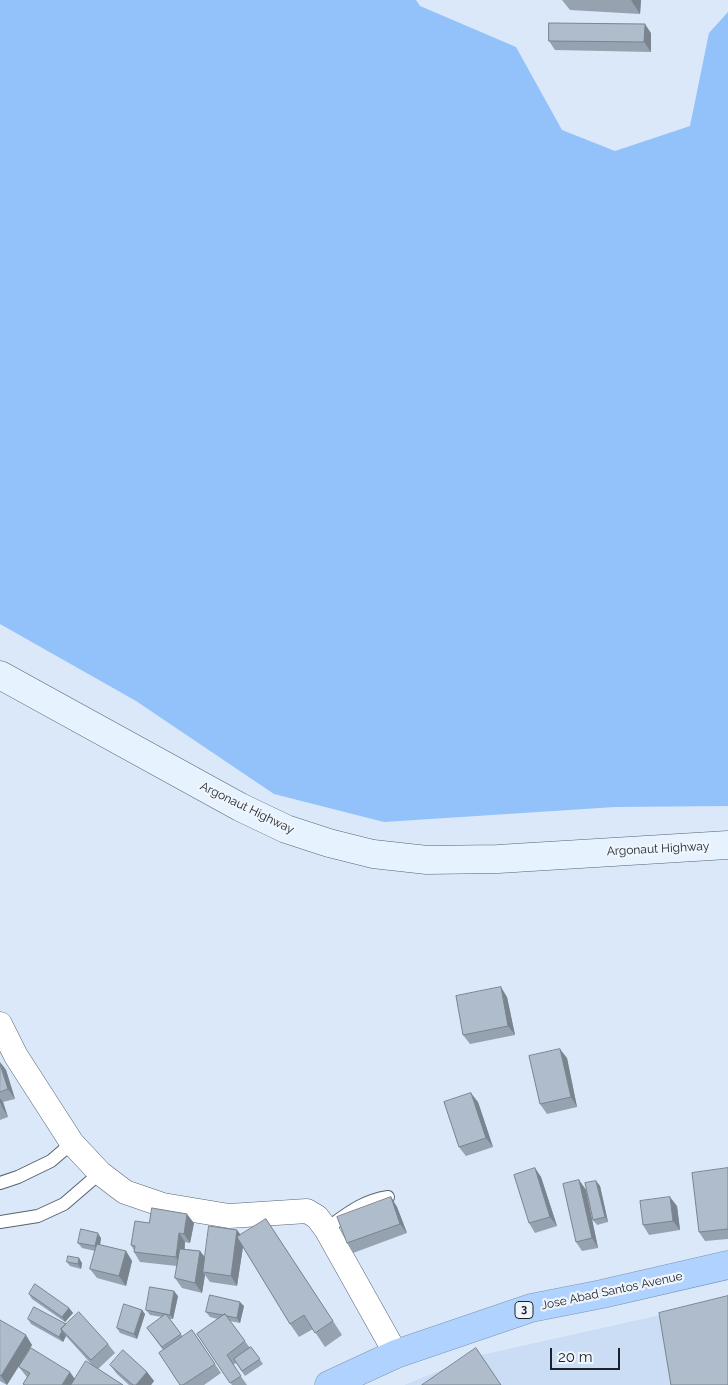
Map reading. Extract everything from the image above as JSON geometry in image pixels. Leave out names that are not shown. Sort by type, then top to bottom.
[{"type":"highway","name":"Jose Abad Santos Avenue","points":[[329,1385],[396,1354],[531,1308],[728,1265]]},
{"type":"street","name":"Argonaut Highway","points":[[0,675],[240,807],[286,829],[329,843],[373,854],[427,860],[498,859],[728,845]]},
{"type":"street","points":[[0,1024],[16,1056],[72,1144],[100,1173],[125,1192],[163,1205],[229,1216],[307,1211],[318,1217],[396,1354]]},
{"type":"lane","points":[[0,1183],[18,1177],[51,1161],[72,1144]]},
{"type":"lane","points":[[0,1222],[38,1216],[64,1204],[100,1173]]},
{"type":"lane","points":[[326,1229],[372,1200],[388,1197]]},
{"type":"shaded area","points":[[0,0],[416,0],[420,6],[516,47],[562,130],[615,151],[690,126],[709,33],[728,12],[728,806],[615,807],[384,822],[274,794],[136,701],[0,624]]},
{"type":"shaded area","points":[[728,1300],[728,1385],[404,1385],[477,1356]]},
{"type":"building","points":[[549,23],[645,24],[644,42],[549,41]]},
{"type":"building","points":[[501,987],[508,1026],[463,1035],[456,996]]},
{"type":"building","points":[[560,1049],[571,1097],[540,1104],[529,1056]]},
{"type":"building","points":[[0,1064],[8,1089],[0,1092]]},
{"type":"building","points":[[471,1093],[486,1138],[459,1147],[444,1102]]},
{"type":"building","points":[[535,1168],[550,1217],[529,1223],[514,1175]]},
{"type":"building","points":[[728,1168],[728,1229],[699,1232],[692,1173]]},
{"type":"building","points":[[579,1180],[592,1238],[576,1242],[563,1184]]},
{"type":"building","points":[[596,1181],[605,1217],[593,1220],[585,1183]]},
{"type":"building","points":[[391,1197],[400,1224],[347,1243],[337,1217]]},
{"type":"building","points":[[670,1197],[673,1221],[643,1225],[640,1201]]},
{"type":"building","points":[[152,1208],[187,1214],[184,1234],[179,1233],[176,1257],[134,1252],[135,1246],[131,1245],[135,1221],[149,1223]]},
{"type":"building","points":[[266,1219],[333,1321],[315,1333],[304,1315],[290,1324],[237,1237]]},
{"type":"building","points":[[209,1226],[237,1230],[231,1276],[203,1272]]},
{"type":"building","points":[[81,1229],[98,1233],[95,1246],[78,1243]]},
{"type":"building","points":[[97,1244],[126,1251],[119,1276],[90,1269]]},
{"type":"building","points":[[180,1249],[200,1251],[195,1283],[175,1278]]},
{"type":"building","points":[[68,1256],[79,1258],[78,1264],[67,1262]]},
{"type":"building","points":[[35,1284],[69,1308],[62,1317],[29,1294]]},
{"type":"building","points":[[150,1287],[174,1291],[170,1315],[146,1310]]},
{"type":"building","points":[[210,1295],[240,1302],[237,1318],[225,1314],[206,1312]]},
{"type":"building","points":[[728,1296],[728,1385],[671,1385],[659,1313]]},
{"type":"building","points":[[124,1304],[142,1310],[134,1334],[117,1328]]},
{"type":"building","points":[[34,1307],[66,1324],[61,1329],[59,1337],[28,1319]]},
{"type":"building","points":[[79,1312],[108,1344],[91,1360],[61,1329]]},
{"type":"building","points":[[166,1314],[181,1334],[162,1347],[147,1328]]},
{"type":"building","points":[[225,1314],[245,1341],[227,1355],[241,1376],[230,1383],[197,1334]]},
{"type":"building","points":[[0,1320],[26,1335],[1,1376],[0,1375]]},
{"type":"building","points":[[192,1330],[215,1364],[183,1385],[180,1385],[159,1353]]},
{"type":"building","points":[[251,1347],[260,1359],[242,1371],[234,1359]]},
{"type":"building","points":[[31,1348],[70,1372],[62,1385],[23,1384],[30,1373],[19,1367]]},
{"type":"building","points":[[476,1348],[501,1385],[422,1385]]},
{"type":"building","points":[[123,1350],[147,1372],[136,1385],[133,1385],[110,1365]]},
{"type":"building","points":[[86,1361],[123,1385],[71,1385]]}]
